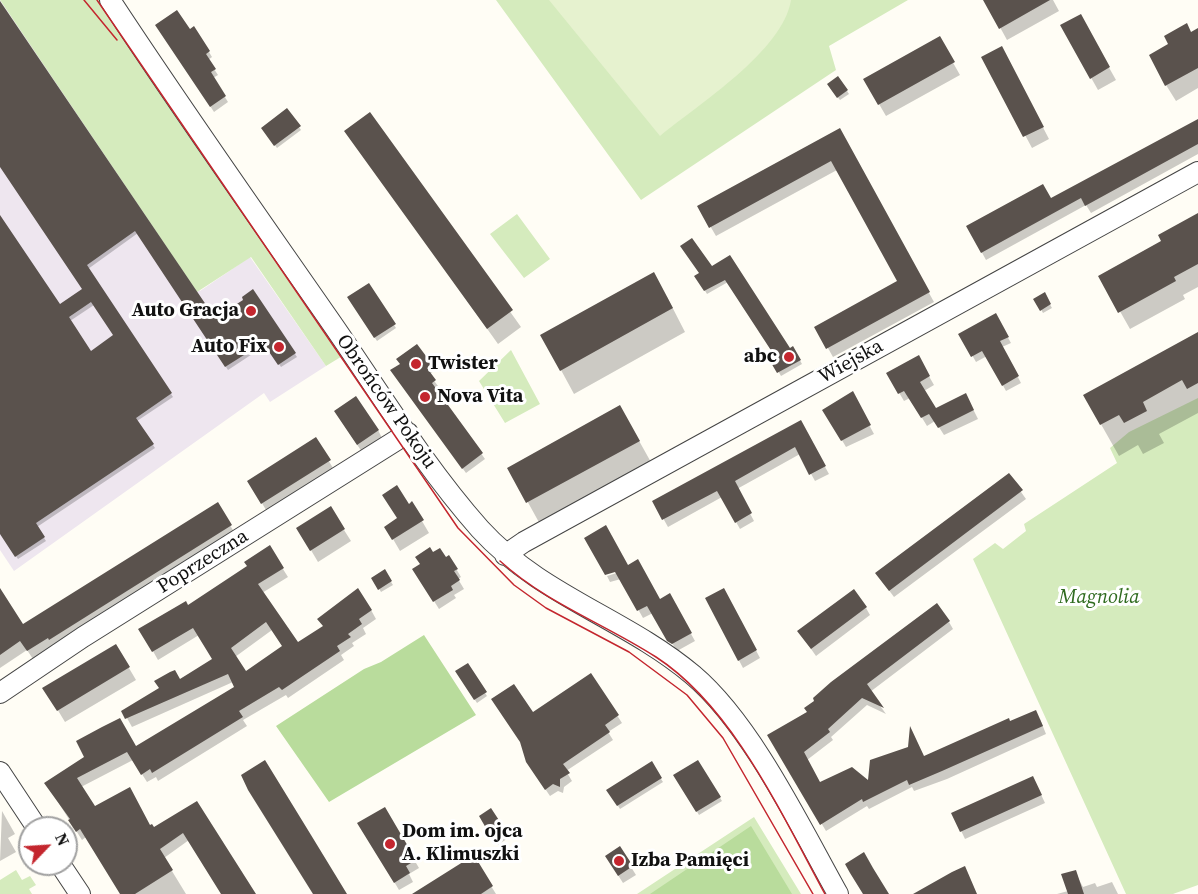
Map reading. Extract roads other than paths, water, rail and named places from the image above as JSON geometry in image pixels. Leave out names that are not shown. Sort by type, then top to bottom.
[{"type":"street","name":"Obrońców Pokoju","points":[[110,0],[408,433],[477,526],[506,555],[537,580],[621,626],[678,664],[745,722],[838,894]]},
{"type":"street","name":"Wiejska","points":[[506,555],[544,531],[1198,172]]},
{"type":"street","name":"Poprzeczna","points":[[0,693],[83,637],[408,433]]},
{"type":"street","points":[[0,772],[29,816]]},
{"type":"street","points":[[68,876],[80,894]]},
{"type":"tram line","points":[[84,0],[117,40]]},
{"type":"tram line","points":[[97,0],[458,528],[514,585],[546,608],[629,652],[687,695],[723,738],[813,894]]},
{"type":"tram line","points":[[500,561],[537,589],[637,645],[684,678],[709,704],[753,765],[773,797],[825,894]]},
{"type":"place","name":"Auto Gracja","points":[[251,311]]},
{"type":"place","name":"Auto Fix","points":[[279,347]]},
{"type":"place","name":"abc","points":[[789,357]]},
{"type":"place","name":"Twister","points":[[416,364]]},
{"type":"place","name":"Nova Vita","points":[[425,397]]},
{"type":"place","name":"Dom im. ojca A. Klimuszki","points":[[390,844]]},
{"type":"place","name":"Izba Pamięci","points":[[619,861]]},
{"type":"park label","name":"Magnolia","points":[[1099,598]]}]
